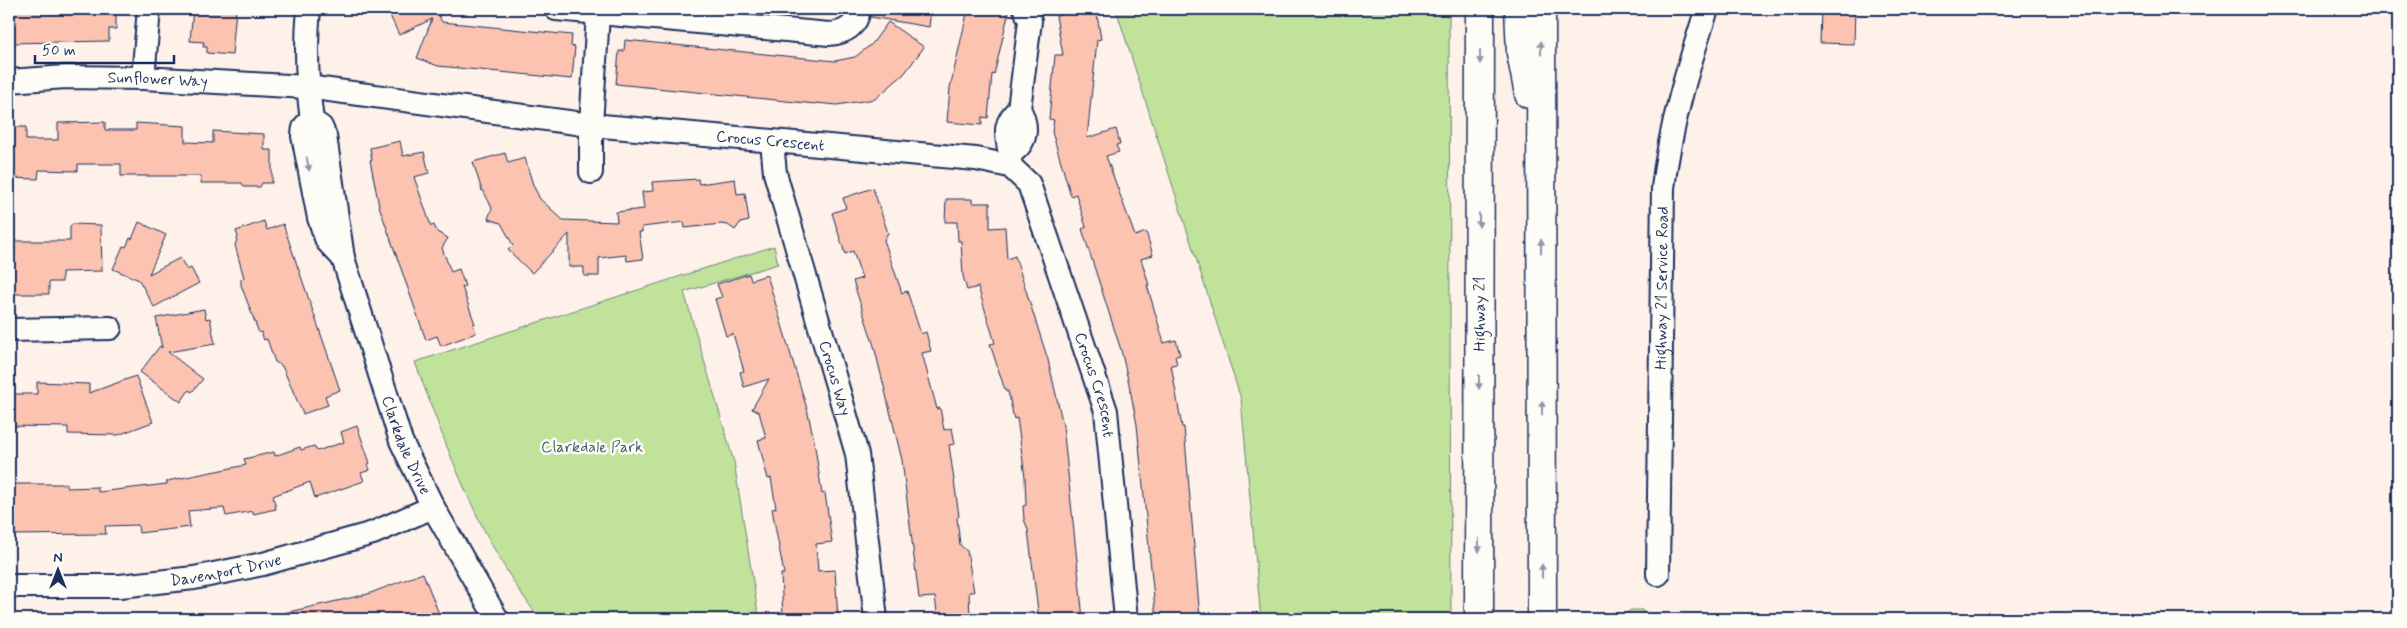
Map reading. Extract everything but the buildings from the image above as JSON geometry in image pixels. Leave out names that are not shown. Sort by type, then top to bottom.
[{"type":"main road","name":"Highway 21","points":[[1478,619],[1480,9]]},
{"type":"main road","points":[[1519,9],[1521,53],[1541,151]]},
{"type":"main road","points":[[1541,9],[1542,619]]},
{"type":"street","points":[[143,78],[149,9]]},
{"type":"street","name":"Clarkdale Drive","points":[[309,9],[306,40],[307,87],[312,121],[321,127],[325,136],[343,258],[401,441],[433,507],[497,619]]},
{"type":"street","points":[[556,9],[829,34],[840,33],[848,29],[858,17],[859,9]]},
{"type":"street","points":[[1010,159],[1006,143],[1006,128],[1012,115],[1018,109],[1030,21],[1025,9]]},
{"type":"street","name":"Highway 21 Service Road","points":[[1658,574],[1663,188],[1666,155],[1707,9]]},
{"type":"street","points":[[591,172],[598,14]]},
{"type":"street","name":"Sunflower Way","points":[[9,81],[66,77],[143,78],[307,87]]},
{"type":"street","name":"Crocus Crescent","points":[[307,87],[592,126],[976,159],[1010,159],[1029,184],[1106,411],[1126,619]]},
{"type":"street","name":"Crocus Way","points":[[772,142],[775,173],[857,454],[876,619]]},
{"type":"street","points":[[9,330],[110,328]]},
{"type":"street","name":"Davenport Drive","points":[[9,586],[120,586],[194,578],[263,564],[373,533],[433,507]]},
{"type":"green space","points":[[1116,9],[1449,9],[1451,619],[1261,619],[1241,399]]},
{"type":"green space","name":"Clarkdale Park","points":[[774,246],[778,264],[684,292],[734,462],[759,619],[540,619],[500,560],[483,528],[453,463],[415,362]]},
{"type":"green space","points":[[1631,610],[1642,610],[1647,619],[1616,619]]}]
